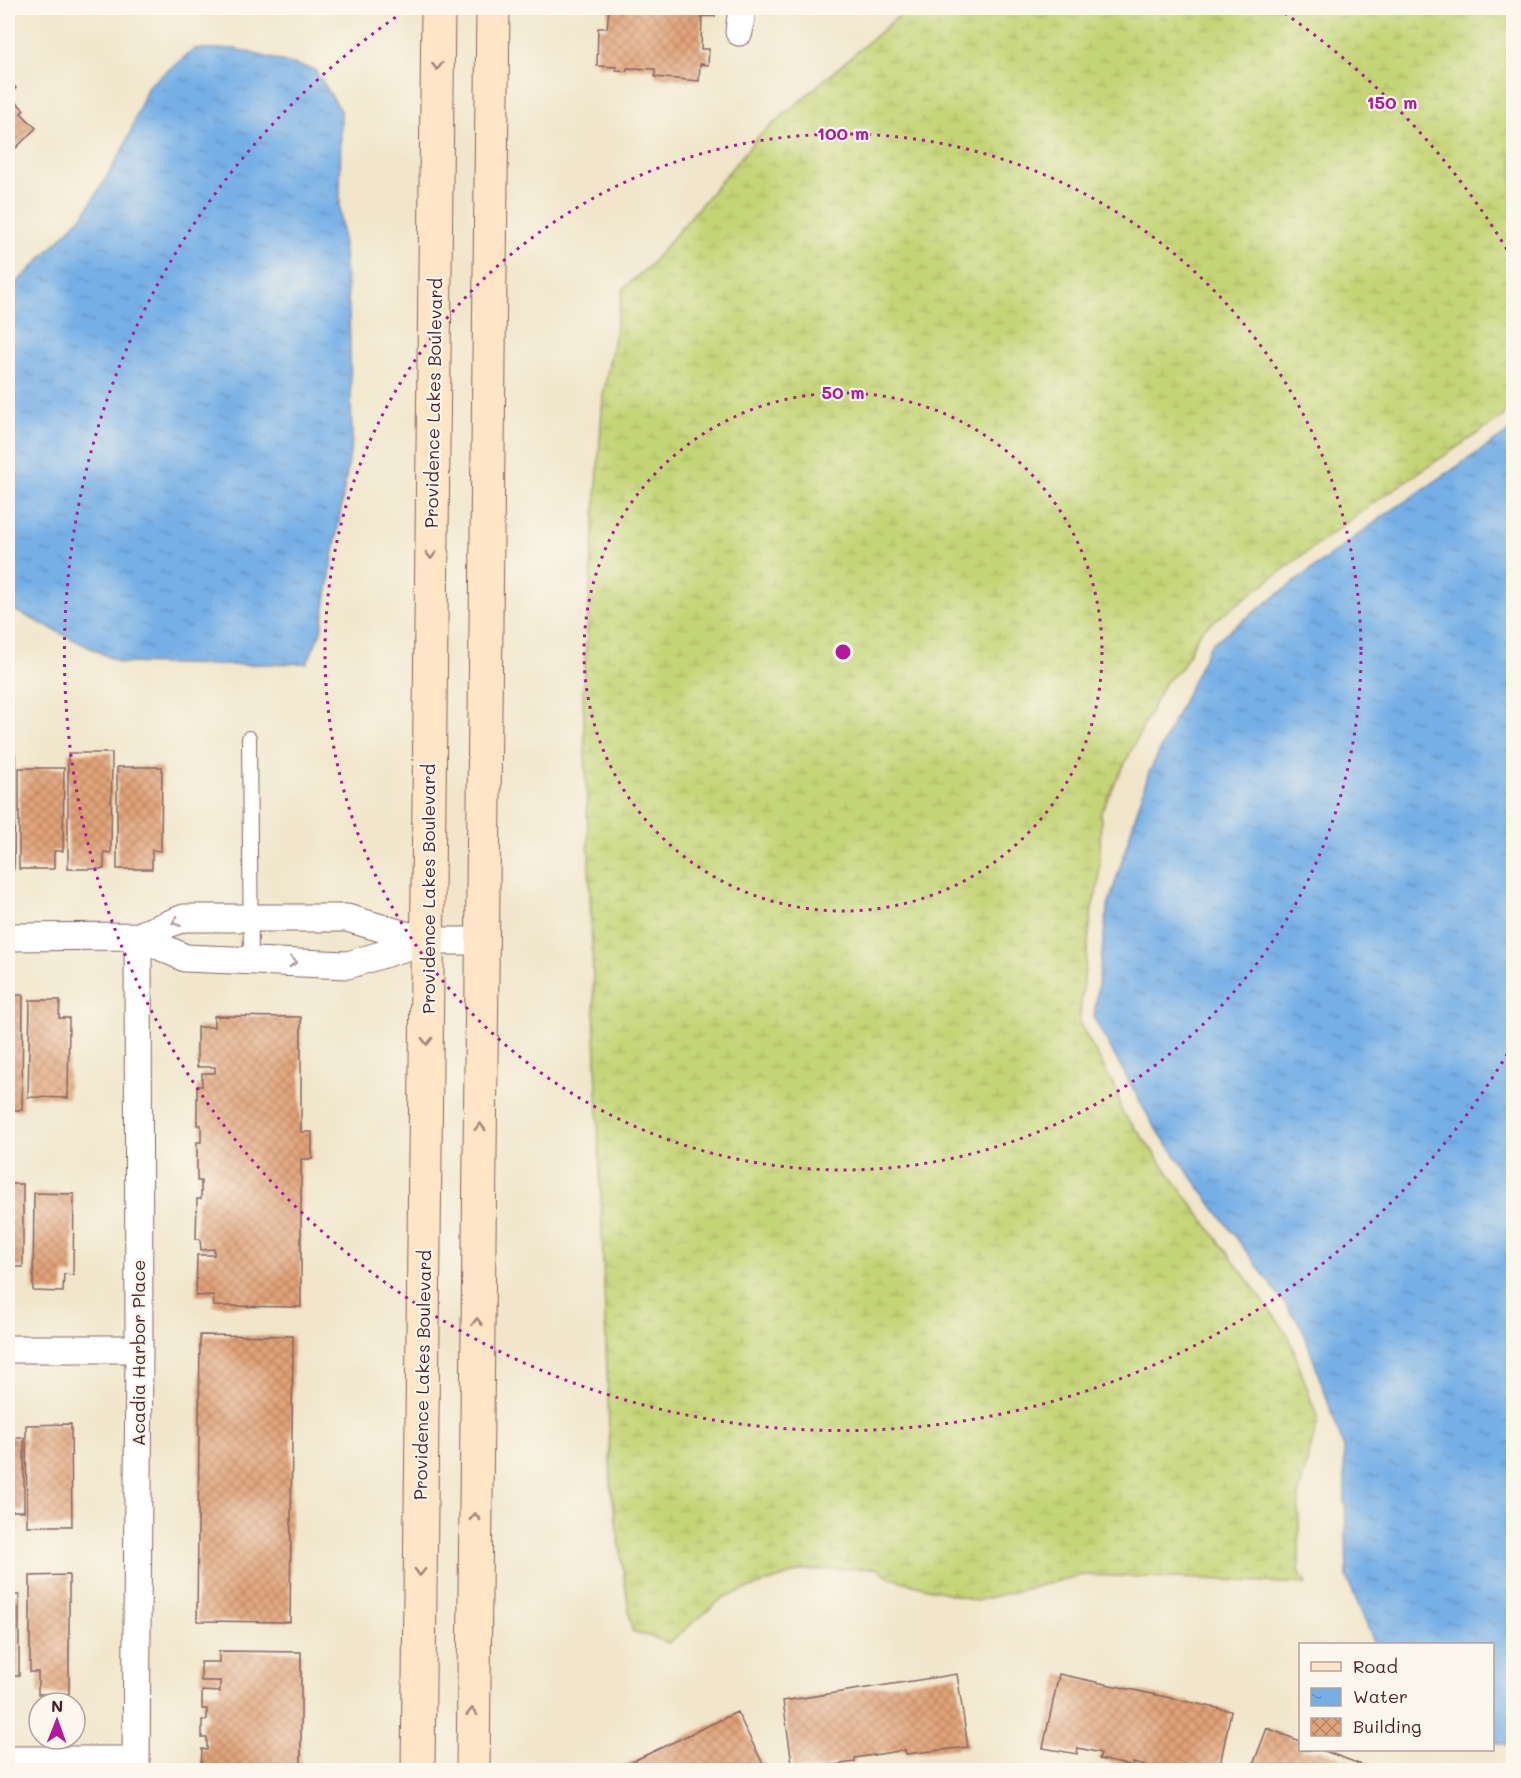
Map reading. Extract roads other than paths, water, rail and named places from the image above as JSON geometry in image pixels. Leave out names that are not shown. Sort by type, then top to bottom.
[{"type":"street","name":"Providence Lakes Boulevard","points":[[418,1770],[438,8]]},
{"type":"street","points":[[473,1770],[493,8]]},
{"type":"street","points":[[8,937],[138,936],[184,918],[251,917],[347,918],[426,941],[482,941]]},
{"type":"street","points":[[138,936],[185,958],[348,965],[426,941]]},
{"type":"street","name":"Acadia Harbor Place","points":[[136,1765],[139,1349],[138,936]]},
{"type":"street","points":[[8,1349],[139,1349]]},
{"type":"street","points":[[8,1760],[136,1765]]},
{"type":"lane","points":[[249,738],[251,960]]},
{"type":"water","points":[[195,49],[236,49],[315,70],[341,111],[340,209],[349,310],[352,441],[321,631],[307,663],[231,665],[121,663],[8,607],[8,290],[85,213],[125,146],[148,86]]},
{"type":"water","points":[[1513,429],[1513,1746],[1494,1742],[1494,1643],[1375,1643],[1347,1578],[1344,1448],[1302,1327],[1152,1123],[1094,1018],[1107,910],[1148,775],[1210,645],[1382,517]]}]
